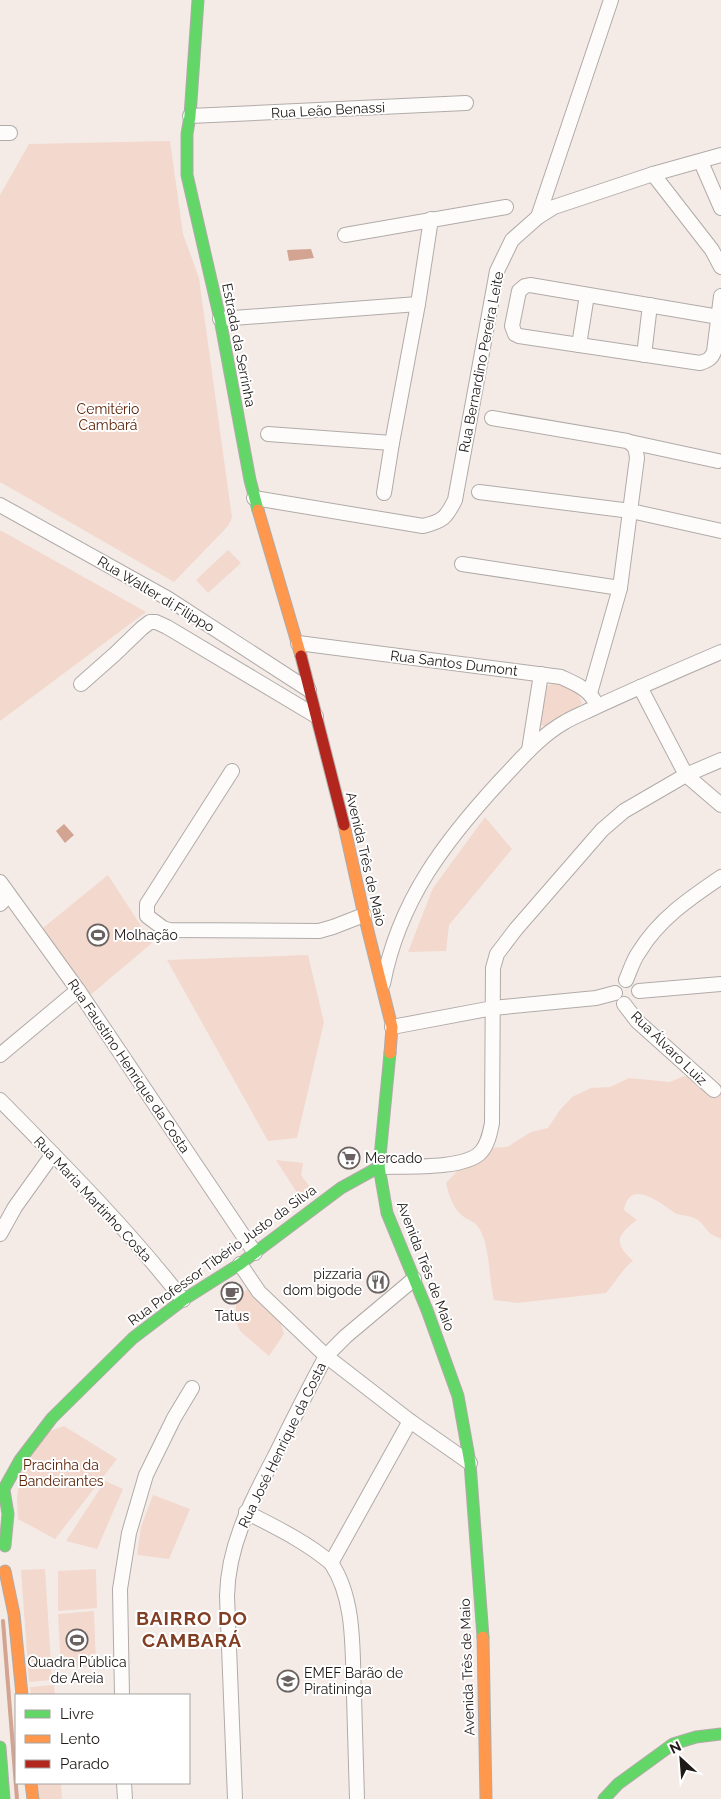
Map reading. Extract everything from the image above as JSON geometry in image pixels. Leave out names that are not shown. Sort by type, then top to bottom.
[{"type":"street","name":"Estrada da Serrinha","points":[[198,0],[190,116],[187,134],[187,175],[220,319],[243,449],[254,498],[298,643],[309,690]]},
{"type":"street","points":[[538,217],[611,0]]},
{"type":"street","name":"Rua Leão Benassi","points":[[190,116],[466,103]]},
{"type":"street","name":"Rua Bernardino Pereira Leite","points":[[254,498],[423,526],[438,523],[447,516],[455,500],[496,271],[512,240],[538,217],[554,206],[653,174],[721,155]]},
{"type":"street","points":[[701,162],[721,208]]},
{"type":"street","points":[[653,174],[712,250],[721,267]]},
{"type":"street","points":[[345,235],[506,207]]},
{"type":"street","points":[[384,493],[418,304],[431,219]]},
{"type":"street","points":[[719,316],[587,294],[525,286],[519,291],[512,326],[515,334],[519,336],[700,363],[716,361],[714,352],[719,316],[721,296]]},
{"type":"street","points":[[578,345],[587,294]]},
{"type":"street","points":[[220,319],[418,304]]},
{"type":"street","points":[[644,354],[650,305]]},
{"type":"street","points":[[492,418],[630,442],[718,461]]},
{"type":"street","points":[[268,434],[392,443]]},
{"type":"street","points":[[590,694],[620,588],[631,511],[636,458],[636,449],[630,442]]},
{"type":"street","points":[[479,492],[631,511],[721,531]]},
{"type":"street","name":"Rua Walter di Filippo","points":[[0,505],[167,598],[309,690]]},
{"type":"street","points":[[462,564],[620,588]]},
{"type":"street","points":[[81,684],[142,628],[150,622],[156,622],[316,716]]},
{"type":"street","name":"Rua Santos Dumont","points":[[298,643],[561,677],[590,694],[598,707]]},
{"type":"street","points":[[382,992],[388,957],[401,921],[430,868],[465,820],[529,750],[566,722],[721,652]]},
{"type":"street","points":[[529,750],[541,674]]},
{"type":"street","points":[[640,687],[686,775],[721,806]]},
{"type":"street","name":"Avenida Três de Maio","points":[[309,690],[352,857],[382,992],[392,1027],[379,1167],[387,1213],[427,1310],[458,1396],[470,1463],[483,1634],[486,1799]]},
{"type":"street","points":[[379,1167],[458,1164],[480,1153],[488,1140],[492,1123],[493,968],[497,954],[516,929],[602,830],[624,811],[686,775],[721,760]]},
{"type":"street","points":[[232,771],[147,904],[147,916],[163,928],[169,930],[319,931],[364,914]]},
{"type":"street","points":[[626,980],[636,984],[639,991],[635,1001],[624,1004],[618,1000],[614,993],[616,986],[626,980],[638,952],[657,927],[682,903],[721,877]]},
{"type":"street","name":"Rua Faustino Henrique da Costa","points":[[0,882],[5,899],[78,990],[255,1252]]},
{"type":"street","points":[[639,991],[721,984]]},
{"type":"street","points":[[0,1055],[78,990]]},
{"type":"street","points":[[392,1027],[493,1008],[596,998],[614,993]]},
{"type":"street","name":"Rua Álvaro Luiz","points":[[624,1004],[637,1021],[714,1090]]},
{"type":"street","name":"Rua Maria Martinho Costa","points":[[0,1100],[53,1154],[159,1269],[183,1300]]},
{"type":"street","points":[[0,1234],[15,1207],[53,1154]]},
{"type":"street","name":"Rua Professor Tibério Justo da Silva","points":[[2,1493],[20,1460],[52,1418],[133,1338],[183,1300],[240,1264],[341,1188],[379,1167]]},
{"type":"street","points":[[240,1264],[260,1292],[326,1356],[410,1421],[470,1463]]},
{"type":"street","name":"Rua José Henrique da Costa","points":[[235,1799],[227,1578],[235,1541],[246,1512],[326,1356],[346,1336],[414,1279]]},
{"type":"street","points":[[122,1694],[120,1589],[129,1533],[146,1476],[171,1424],[192,1388]]},
{"type":"street","points":[[331,1563],[410,1421]]},
{"type":"street","points":[[2,1493],[8,1514],[5,1558],[14,1614],[22,1694]]},
{"type":"street","points":[[246,1512],[295,1537],[317,1551],[331,1563],[336,1571],[346,1598],[352,1636],[357,1799]]},
{"type":"street","points":[[604,1799],[618,1784],[673,1744],[696,1737],[721,1734]]},
{"type":"street","points":[[0,1747],[4,1799]]},
{"type":"street","points":[[31,1784],[33,1799]]},
{"type":"street","points":[[124,1784],[125,1799]]},
{"type":"green space","name":"Cemitério Cambará","points":[[170,141],[183,234],[199,278],[232,518],[228,526],[174,582],[0,482],[0,195],[29,144]]},
{"type":"green space","points":[[0,530],[146,612],[0,721]]},
{"type":"green space","points":[[228,550],[241,563],[208,593],[196,580]]},
{"type":"green space","points":[[560,681],[576,688],[582,703],[569,716],[547,728],[538,723],[541,700],[547,686]]},
{"type":"green space","points":[[485,817],[512,849],[449,925],[446,951],[408,952],[433,888]]},
{"type":"green space","name":"Molhação","points":[[108,875],[152,943],[88,997],[43,928]]},
{"type":"green space","points":[[308,955],[324,1022],[297,1138],[268,1141],[167,960]]},
{"type":"green space","points":[[684,1076],[721,1085],[721,1239],[711,1234],[696,1219],[675,1213],[654,1199],[639,1194],[633,1195],[627,1200],[624,1210],[637,1220],[625,1230],[620,1239],[620,1244],[633,1261],[606,1293],[517,1303],[494,1300],[483,1236],[479,1228],[464,1217],[454,1206],[446,1183],[459,1169],[488,1148],[507,1147],[531,1132],[548,1128],[559,1111],[572,1097],[591,1088],[610,1087],[629,1078],[670,1082]]},
{"type":"green space","points":[[276,1160],[303,1163],[301,1175],[315,1194],[303,1202]]},
{"type":"green space","points":[[247,1289],[280,1321],[284,1334],[269,1356],[241,1332],[236,1323],[236,1301]]},
{"type":"green space","name":"Pracinha da Bandeirantes","points":[[64,1426],[117,1459],[55,1539],[18,1519],[17,1498],[22,1462],[50,1431]]},
{"type":"green space","points":[[105,1481],[123,1489],[97,1549],[66,1541]]},
{"type":"green space","points":[[153,1495],[190,1509],[169,1559],[137,1555],[141,1527]]},
{"type":"green space","points":[[45,1569],[52,1680],[29,1682],[21,1570]]},
{"type":"green space","points":[[96,1569],[97,1608],[58,1611],[58,1571]]},
{"type":"green space","name":"Quadra Pública de Areia","points":[[94,1611],[96,1667],[61,1668],[58,1614]]},
{"type":"green space","points":[[54,1685],[55,1694],[31,1694],[30,1687]]},
{"type":"green space","points":[[37,1784],[61,1784],[62,1799],[38,1799]]},
{"type":"shaded area","points":[[311,249],[314,258],[289,261],[287,250]]},
{"type":"shaded area","points":[[64,824],[74,835],[65,843],[56,831]]},
{"type":"waterway","points":[[3,1621],[15,1774]]},
{"type":"waterway","points":[[16,1784],[17,1799]]},
{"type":"traffic: fast","points":[[198,0],[190,116],[187,134],[187,175],[220,319],[250,480],[258,510]]},
{"type":"traffic: fast","points":[[390,1053],[379,1167],[387,1213],[427,1310],[458,1396],[470,1463],[483,1637]]},
{"type":"traffic: fast","points":[[0,1496],[20,1460],[52,1418],[133,1338],[183,1300],[240,1264],[341,1188],[379,1167]]},
{"type":"traffic: fast","points":[[4,1490],[8,1514],[5,1546]]},
{"type":"traffic: fast","points":[[604,1799],[618,1784],[673,1744],[696,1737],[721,1734]]},
{"type":"traffic: fast","points":[[0,1747],[4,1799]]},
{"type":"traffic: slow","points":[[258,510],[301,656]]},
{"type":"traffic: slow","points":[[344,825],[392,1027],[390,1053]]},
{"type":"traffic: slow","points":[[5,1571],[14,1614],[22,1694]]},
{"type":"traffic: slow","points":[[483,1637],[486,1799]]},
{"type":"traffic: slow","points":[[31,1784],[33,1799]]},
{"type":"traffic: jam","points":[[301,656],[344,825]]},
{"type":"place","name":"Molhação","points":[[98,935]]},
{"type":"place","name":"Mercado","points":[[349,1158]]},
{"type":"place","name":"pizzaria dom bigode","points":[[378,1282]]},
{"type":"place","name":"Tatus","points":[[232,1293]]},
{"type":"place","name":"Quadra Pública de Areia","points":[[77,1640]]},
{"type":"place","name":"EMEF Barão de Piratininga","points":[[288,1681]]},
{"type":"district","name":"BAIRRO DO CAMBARÁ","points":[[192,1629]]}]
